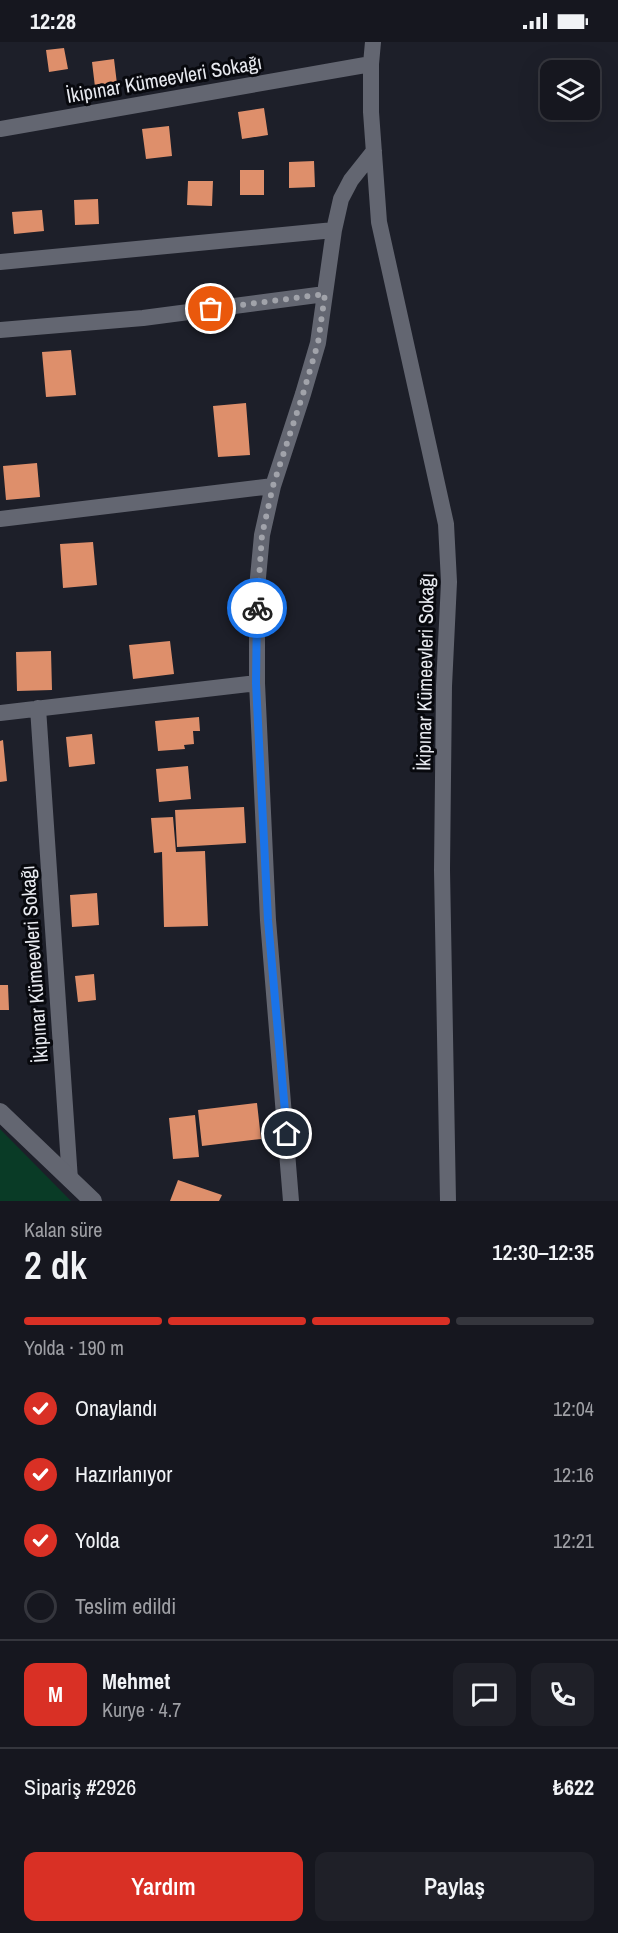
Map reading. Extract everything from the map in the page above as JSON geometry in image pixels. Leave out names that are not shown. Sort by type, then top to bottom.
[{"type":"street","name":"İkipınar Kümeevleri Sokağı","points":[[373,42],[371,64],[379,222],[446,525],[449,582],[444,686],[442,870],[448,1201]]},
{"type":"street","name":"İkipınar Kümeevleri Sokağı","points":[[0,129],[371,64]]},
{"type":"street","points":[[291,1201],[268,920],[256,683],[257,588],[262,535],[273,486],[318,343],[334,230],[341,199],[351,180],[374,151]]},
{"type":"street","points":[[0,262],[334,230]]},
{"type":"street","points":[[0,330],[143,318],[325,294]]},
{"type":"street","points":[[0,519],[273,486]]},
{"type":"street","points":[[0,713],[256,683]]},
{"type":"street","name":"İkipınar Kümeevleri Sokağı","points":[[38,708],[70,1180]]},
{"type":"street","points":[[0,1112],[93,1201]]},
{"type":"green space","points":[[0,1129],[71,1201],[0,1201]]},
{"type":"building","points":[[64,48],[68,69],[49,72],[46,50]]},
{"type":"building","points":[[114,59],[117,84],[95,87],[92,62]]},
{"type":"building","points":[[264,108],[268,135],[242,139],[238,112]]},
{"type":"building","points":[[169,126],[172,156],[146,159],[142,129]]},
{"type":"building","points":[[314,161],[315,187],[289,188],[289,162]]},
{"type":"building","points":[[240,170],[264,170],[264,195],[240,195]]},
{"type":"building","points":[[188,181],[213,181],[212,206],[187,205]]},
{"type":"building","points":[[98,199],[99,224],[75,225],[74,200]]},
{"type":"building","points":[[42,210],[44,231],[14,234],[12,212]]},
{"type":"building","points":[[71,350],[76,395],[46,397],[42,352]]},
{"type":"building","points":[[246,403],[250,455],[218,457],[213,406]]},
{"type":"building","points":[[37,463],[40,497],[6,500],[3,466]]},
{"type":"building","points":[[93,542],[97,585],[63,588],[60,544]]},
{"type":"building","points":[[170,641],[174,674],[133,679],[129,645]]},
{"type":"building","points":[[51,651],[52,690],[17,691],[16,652]]},
{"type":"building","points":[[199,717],[200,731],[193,731],[194,744],[184,745],[185,749],[158,751],[155,721]]},
{"type":"building","points":[[92,734],[95,764],[69,767],[66,737]]},
{"type":"building","points":[[3,740],[7,781],[0,782],[0,741]]},
{"type":"building","points":[[188,766],[191,799],[159,802],[156,769]]},
{"type":"building","points":[[244,807],[246,843],[177,847],[175,810]]},
{"type":"building","points":[[173,817],[176,852],[205,851],[208,926],[164,927],[162,852],[154,853],[151,818]]},
{"type":"building","points":[[97,893],[99,925],[72,927],[70,895]]},
{"type":"building","points":[[94,974],[96,1000],[78,1002],[75,976]]},
{"type":"building","points":[[0,985],[8,985],[9,1010],[0,1010]]},
{"type":"building","points":[[257,1103],[261,1139],[202,1146],[198,1110]]},
{"type":"building","points":[[195,1115],[199,1157],[173,1159],[169,1118]]},
{"type":"building","points":[[178,1180],[222,1195],[219,1201],[170,1201]]},
{"type":"way so far","points":[[211,309],[325,294],[318,343],[273,486],[262,535],[257,608]]},
{"type":"route","points":[[257,608],[256,683],[268,920],[287,1134]]}]
